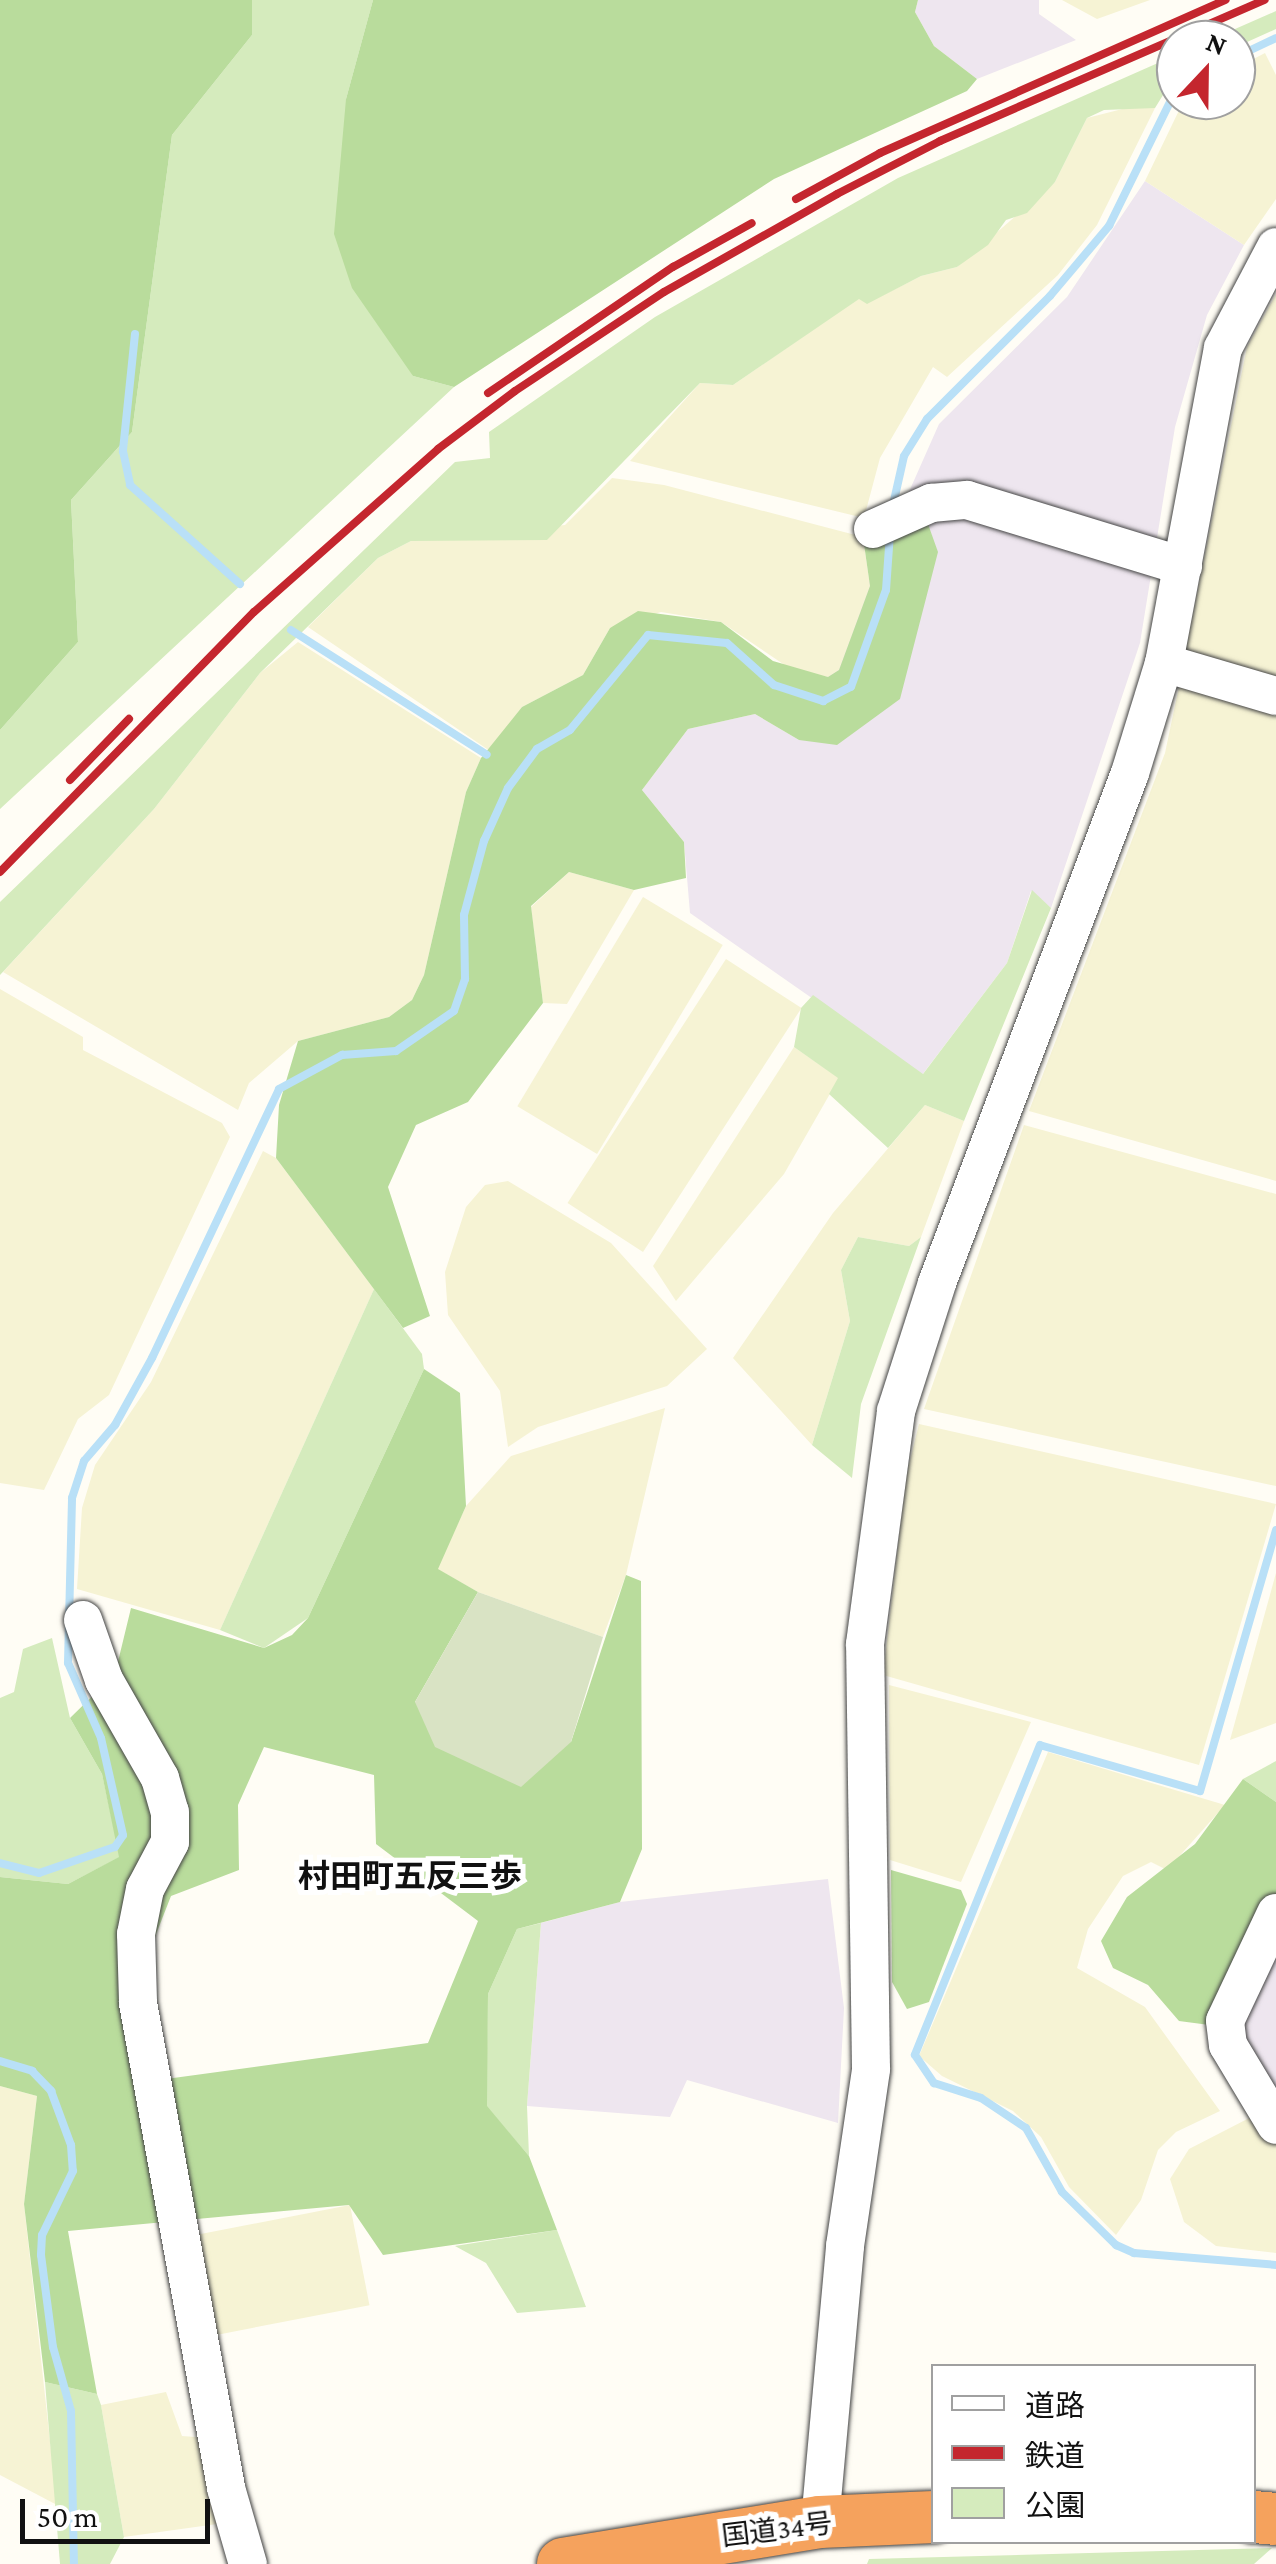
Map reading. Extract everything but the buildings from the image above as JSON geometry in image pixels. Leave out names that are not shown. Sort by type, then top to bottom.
[{"type":"highway","name":"国道34号","points":[[563,2564],[624,2558],[820,2522],[931,2517]]},
{"type":"street","points":[[820,2522],[846,2246],[872,2070],[864,1683],[885,1467],[936,1283],[1130,773],[1164,663],[1223,348],[1276,248]]},
{"type":"street","points":[[888,524],[931,504],[967,500],[1182,566]]},
{"type":"street","points":[[1164,663],[1276,696]]},
{"type":"street","points":[[83,1620],[104,1680],[160,1778],[170,1812],[170,1842],[144,1889],[136,1934],[138,2003],[226,2488],[248,2564]]},
{"type":"street","points":[[1276,1913],[1225,2021],[1228,2045],[1276,2125]]},
{"type":"shaded area","points":[[918,0],[1039,0],[1039,14],[1076,40],[977,79],[934,46],[915,12]]},
{"type":"shaded area","points":[[1062,0],[1150,0],[1097,19]]},
{"type":"shaded area","points":[[1265,53],[1276,75],[1276,199],[1244,245],[1145,181],[1174,120],[1256,120],[1256,58]]},
{"type":"shaded area","points":[[1138,105],[1155,108],[1097,225],[1058,275],[947,377],[933,367],[880,458],[864,518],[630,461],[700,383],[733,385],[859,298],[867,303],[921,276],[957,267],[1055,182],[1087,118]]},
{"type":"shaded area","points":[[1145,181],[1244,245],[1207,315],[1175,427],[1140,643],[1051,908],[1031,891],[1007,963],[922,1075],[690,913],[684,842],[642,790],[688,729],[755,714],[799,740],[939,424],[1067,297]]},
{"type":"shaded area","points":[[1276,294],[1276,685],[1184,657],[1247,347]]},
{"type":"shaded area","points":[[612,478],[664,485],[863,537],[870,586],[839,670],[828,677],[795,672],[721,622],[661,612],[610,628],[583,675],[522,707],[490,751],[308,627],[378,558],[411,541],[565,525]]},
{"type":"shaded area","points":[[298,642],[481,758],[466,792],[424,975],[412,1000],[389,1017],[298,1041],[249,1083],[238,1110],[3,972],[154,809],[260,673]]},
{"type":"shaded area","points":[[1181,677],[1276,706],[1276,1181],[1029,1111],[1165,753]]},
{"type":"shaded area","points":[[569,872],[634,890],[567,1004],[543,1003],[531,907]]},
{"type":"shaded area","points":[[643,897],[723,945],[597,1154],[517,1106]]},
{"type":"shaded area","points":[[726,959],[801,1008],[643,1252],[568,1203]]},
{"type":"shaded area","points":[[0,989],[83,1037],[83,1050],[222,1123],[230,1137],[109,1395],[78,1419],[44,1490],[0,1483]]},
{"type":"shaded area","points":[[794,1047],[839,1078],[784,1174],[676,1301],[653,1266]]},
{"type":"shaded area","points":[[925,1105],[964,1121],[921,1237],[909,1246],[858,1237],[841,1270],[850,1321],[812,1445],[733,1358],[833,1213]]},
{"type":"shaded area","points":[[1024,1125],[1276,1194],[1276,1486],[924,1409]]},
{"type":"shaded area","points":[[263,1151],[276,1158],[374,1289],[220,1630],[77,1589],[82,1508],[95,1465],[151,1382]]},
{"type":"shaded area","points":[[508,1181],[611,1243],[707,1349],[667,1386],[538,1427],[508,1447],[500,1391],[448,1315],[445,1272],[466,1207],[485,1185]]},
{"type":"shaded area","points":[[665,1408],[626,1575],[603,1637],[478,1592],[437,1569],[466,1506],[511,1456]]},
{"type":"shaded area","points":[[919,1424],[1276,1504],[1199,1765],[883,1675],[906,1476]]},
{"type":"shaded area","points":[[1276,1573],[1276,1723],[1230,1740]]},
{"type":"shaded area","points":[[889,1685],[1031,1722],[961,1882],[890,1860]]},
{"type":"shaded area","points":[[1048,1752],[1225,1805],[1167,1870],[1151,1862],[1123,1876],[1088,1929],[1077,1968],[1145,2007],[1220,2111],[1176,2132],[1158,2150],[1141,2200],[1116,2235],[1069,2187],[1041,2137],[1013,2111],[942,2076],[919,2056]]},
{"type":"shaded area","points":[[828,1879],[844,2008],[838,2123],[687,2080],[670,2117],[527,2106],[541,1923],[620,1902]]},
{"type":"shaded area","points":[[1276,1936],[1276,2102],[1240,2044],[1241,2008]]},
{"type":"shaded area","points":[[0,2086],[37,2096],[24,2204],[57,2505],[0,2475]]},
{"type":"shaded area","points":[[1257,2114],[1276,2143],[1276,2253],[1216,2246],[1184,2222],[1170,2179],[1189,2149]]},
{"type":"shaded area","points":[[350,2205],[369,2305],[216,2335],[197,2235]]},
{"type":"shaded area","points":[[166,2392],[182,2436],[209,2438],[217,2524],[124,2537],[101,2405]]},
{"type":"green space","points":[[0,0],[252,0],[252,35],[172,135],[132,432],[71,500],[78,642],[0,730]]},
{"type":"green space","points":[[252,0],[373,0],[346,99],[413,376],[454,387],[0,809],[0,730],[78,642],[71,500],[132,432],[172,135],[252,35]]},
{"type":"green space","points":[[373,0],[918,0],[915,12],[934,46],[977,79],[967,91],[774,179],[454,387],[413,376],[352,288],[334,234],[346,99]]},
{"type":"green space","points":[[1276,11],[1276,29],[1256,38],[1256,20]]},
{"type":"green space","points":[[1156,64],[1155,108],[1104,110],[1087,118],[1055,182],[1027,213],[1006,220],[988,245],[957,267],[921,276],[867,304],[859,299],[733,385],[700,383],[547,540],[411,541],[378,558],[260,673],[154,809],[0,975],[0,902],[455,462],[490,458],[489,432],[655,317],[898,178]]},
{"type":"green space","points":[[928,524],[938,552],[900,699],[837,745],[799,740],[755,714],[688,729],[642,790],[684,842],[686,878],[634,890],[569,872],[531,906],[543,1003],[468,1102],[416,1125],[388,1187],[430,1316],[403,1328],[276,1158],[279,1105],[298,1041],[389,1017],[412,1000],[424,975],[466,792],[481,758],[522,707],[583,675],[610,628],[638,611],[721,622],[773,661],[828,677],[839,670],[870,586],[863,537]]},
{"type":"green space","points":[[1032,890],[1051,908],[964,1121],[925,1105],[888,1148],[829,1094],[838,1078],[794,1047],[801,1008],[813,995],[923,1074],[1007,963]]},
{"type":"green space","points":[[858,1237],[909,1246],[921,1237],[861,1404],[852,1478],[812,1445],[850,1321],[841,1270]]},
{"type":"green space","points":[[374,1289],[422,1354],[424,1369],[308,1618],[264,1648],[220,1630]]},
{"type":"green space","points":[[424,1369],[460,1393],[466,1506],[438,1569],[478,1592],[415,1702],[571,1742],[626,1575],[641,1581],[642,1849],[620,1902],[517,1929],[488,1994],[487,2106],[529,2156],[557,2230],[383,2255],[349,2205],[68,2231],[97,2394],[45,2382],[24,2204],[37,2096],[0,2086],[0,1877],[68,1884],[119,1857],[102,1774],[70,1718],[115,1674],[131,1608],[264,1648],[292,1635],[308,1618]],"holes":[[[264,1747],[374,1775],[376,1844],[478,1921],[428,2043],[166,2079],[146,1960],[171,1896],[239,1870],[238,1805]]]},
{"type":"green space","points":[[478,1592],[603,1637],[571,1742],[521,1787],[435,1747],[415,1702]]},
{"type":"green space","points":[[52,1638],[70,1718],[102,1774],[120,1857],[68,1884],[0,1877],[0,1698],[14,1692],[23,1649]]},
{"type":"green space","points":[[1276,1761],[1276,1802],[1243,1779]]},
{"type":"green space","points":[[1243,1779],[1276,1802],[1276,1894],[1217,2026],[1179,2021],[1148,1985],[1113,1968],[1101,1941],[1127,1897],[1195,1844]]},
{"type":"green space","points":[[891,1870],[961,1890],[967,1904],[929,2002],[907,2009],[892,1982]]},
{"type":"green space","points":[[541,1923],[527,2106],[529,2156],[486,2106],[488,1994],[517,1929]]},
{"type":"green space","points":[[557,2230],[586,2307],[517,2313],[486,2263],[455,2246]]},
{"type":"green space","points":[[45,2382],[97,2394],[101,2405],[124,2537],[110,2564],[60,2564]]},
{"type":"green space","points":[[1272,2548],[1254,2564],[867,2564],[869,2559]]},
{"type":"waterway","points":[[1256,48],[1276,38]]},
{"type":"waterway","points":[[893,505],[904,456],[927,419],[1050,296],[1109,226],[1161,120]]},
{"type":"waterway","points":[[135,334],[123,451],[130,485],[240,584]]},
{"type":"waterway","points":[[0,1863],[39,1873],[115,1847],[123,1835],[101,1738],[68,1663],[72,1498],[84,1461],[115,1425],[152,1358],[279,1089],[342,1055],[396,1051],[454,1011],[465,979],[464,915],[484,841],[508,788],[537,749],[570,730],[648,635],[727,643],[774,685],[823,701],[851,687],[886,590],[890,533]]},
{"type":"waterway","points":[[291,630],[487,755]]},
{"type":"waterway","points":[[1276,1530],[1200,1791],[1040,1745],[915,2055],[934,2083],[981,2098],[1026,2128],[1062,2192],[1116,2245],[1134,2253],[1276,2265]]},
{"type":"waterway","points":[[0,2061],[32,2071],[51,2091],[71,2145],[73,2171],[42,2235],[41,2255],[53,2347],[71,2411],[74,2564]]},
{"type":"railway","points":[[796,199],[880,153],[1226,0]]},
{"type":"railway","points":[[0,872],[254,612],[438,449],[515,391],[664,292],[837,194],[940,141],[1265,0]]},
{"type":"railway","points":[[488,393],[673,267],[752,223]]},
{"type":"railway","points":[[70,780],[129,719]]},
{"type":"district","name":"村田町五反三歩","points":[[410,1876]]}]
